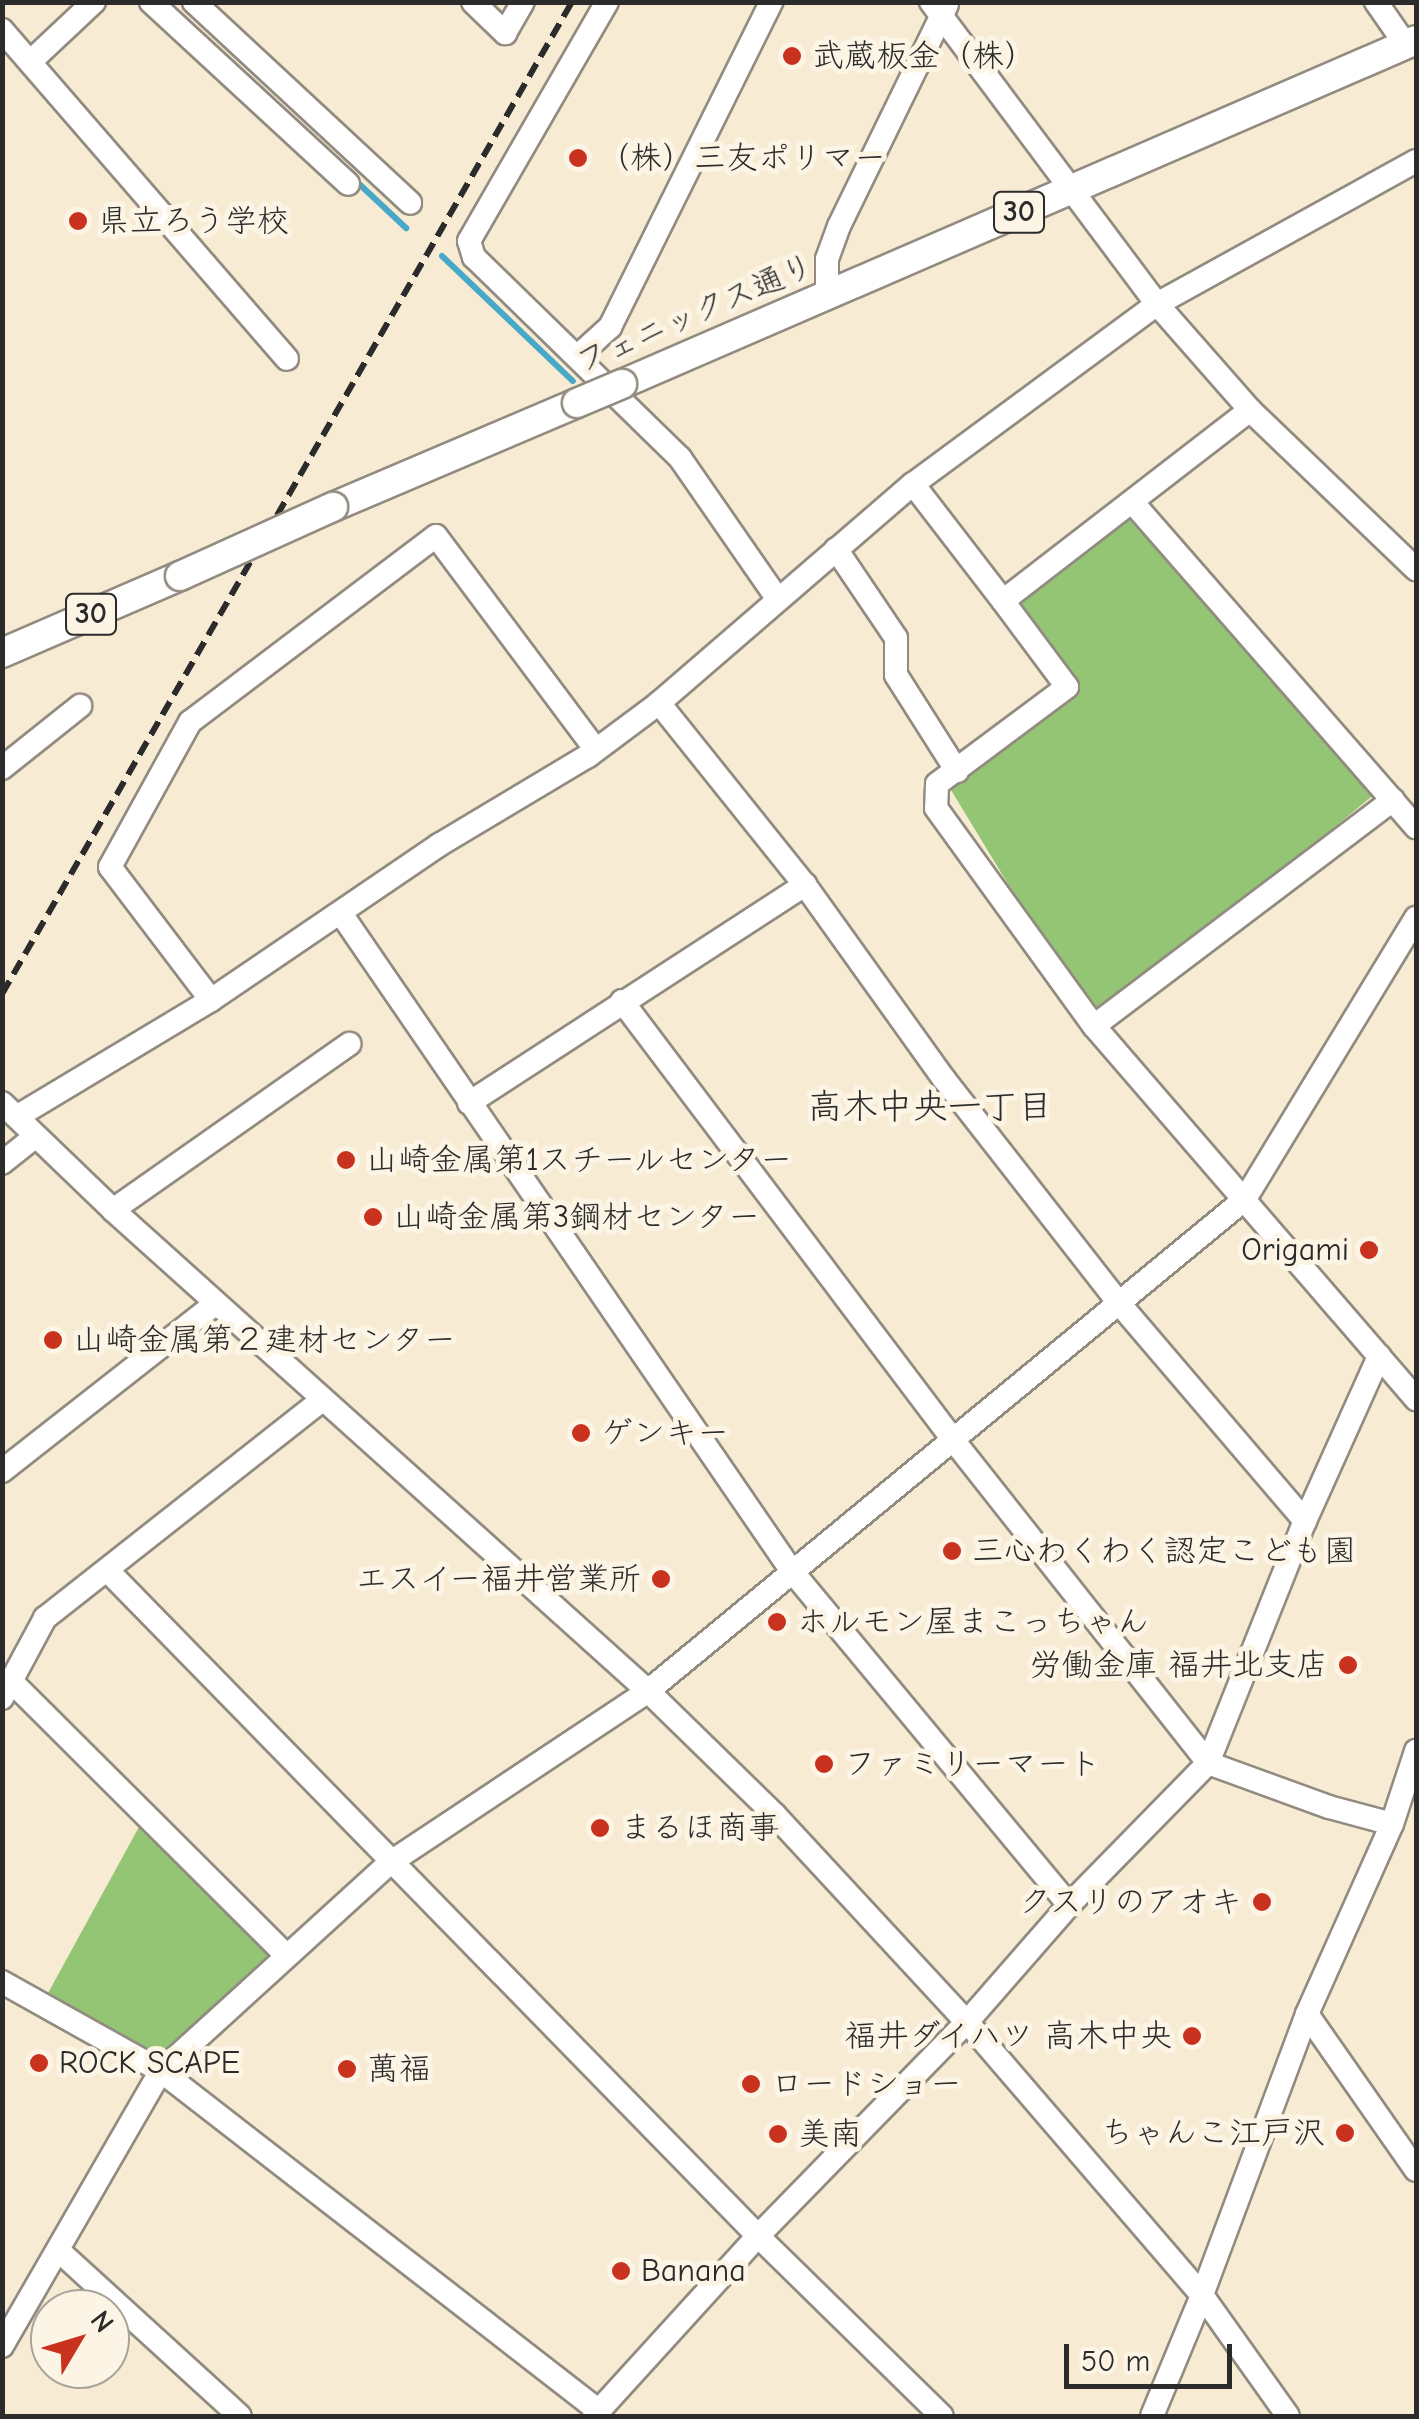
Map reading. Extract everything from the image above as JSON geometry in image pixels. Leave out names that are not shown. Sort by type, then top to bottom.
[{"type":"main road","name":"フェニックス通り","points":[[2,653],[1412,42]]},
{"type":"street","points":[[30,62],[94,2]]},
{"type":"street","points":[[151,2],[348,184]]},
{"type":"street","points":[[194,2],[410,203]]},
{"type":"street","points":[[473,2],[505,33],[522,2]]},
{"type":"street","points":[[607,2],[469,241],[474,257],[680,458],[776,598]]},
{"type":"street","points":[[1376,2],[1412,42]]},
{"type":"street","points":[[578,357],[610,327],[767,4]]},
{"type":"street","points":[[827,294],[827,260],[838,226],[940,7],[1157,304],[1250,410],[1416,569]]},
{"type":"street","points":[[2,30],[288,360]]},
{"type":"street","points":[[1288,2416],[1202,2295],[967,2022],[776,1816],[648,1691],[113,1210],[10,1109],[212,1000],[439,846],[596,750],[659,703],[776,598],[914,484],[1157,304],[1416,162]]},
{"type":"street","points":[[1002,601],[1134,504],[1250,410]]},
{"type":"street","points":[[914,484],[1067,687],[936,784],[936,808],[1094,1026],[1416,1398]]},
{"type":"street","points":[[1134,504],[1416,827]]},
{"type":"street","points":[[212,1000],[110,868],[190,722],[436,536],[596,750]]},
{"type":"street","points":[[836,549],[896,638],[896,674],[957,771]]},
{"type":"street","points":[[659,703],[806,884],[944,1079],[1118,1302],[1304,1521]]},
{"type":"street","points":[[2,768],[80,706]]},
{"type":"street","points":[[1094,1026],[1393,800]]},
{"type":"street","points":[[470,1103],[806,884]]},
{"type":"street","points":[[342,915],[791,1570],[1069,1905]]},
{"type":"street","points":[[2,2346],[161,2071],[390,1862],[648,1691],[1245,1199],[1416,918]]},
{"type":"street","points":[[622,1002],[954,1441],[1208,1763],[1392,1824]]},
{"type":"street","points":[[113,1210],[349,1044]]},
{"type":"street","points":[[2,1162],[36,1136]]},
{"type":"street","points":[[2,1471],[216,1302]]},
{"type":"street","points":[[2,1982],[161,2071],[596,2414],[758,2236],[967,2022],[1069,1905],[1208,1763],[1304,1521],[1379,1356]]},
{"type":"street","points":[[286,1955],[8,1690],[44,1618],[322,1400]]},
{"type":"street","points":[[108,1571],[931,2412]]},
{"type":"street","points":[[1152,2416],[1202,2295],[1306,2014],[1392,1824],[1416,1750]]},
{"type":"street","points":[[1306,2014],[1416,2170]]},
{"type":"street","points":[[58,2250],[240,2416]]},
{"type":"green space","points":[[1134,504],[1382,788],[1094,1026],[951,790],[1067,687],[1003,601]]},
{"type":"green space","points":[[145,1816],[286,1955],[161,2071],[42,2004]]},
{"type":"waterway","points":[[356,181],[406,228]]},
{"type":"waterway","points":[[442,256],[573,381]]},
{"type":"railway","points":[[2,994],[572,2]]},
{"type":"place","name":"武蔵板金（株）","points":[[792,56]]},
{"type":"place","name":"（株）三友ポリマー","points":[[578,158]]},
{"type":"place","name":"県立ろう学校","points":[[78,221]]},
{"type":"place","name":"山崎金属第1スチールセンター","points":[[346,1160]]},
{"type":"place","name":"山崎金属第3鋼材センター","points":[[373,1217]]},
{"type":"place","name":"Origami","points":[[1369,1250]]},
{"type":"place","name":"山崎金属第２建材センター","points":[[53,1340]]},
{"type":"place","name":"ゲンキー","points":[[581,1433]]},
{"type":"place","name":"三心わくわく認定こども園","points":[[952,1551]]},
{"type":"place","name":"エスイー福井営業所","points":[[661,1579]]},
{"type":"place","name":"ホルモン屋まこっちゃん","points":[[777,1622]]},
{"type":"place","name":"労働金庫 福井北支店","points":[[1348,1665]]},
{"type":"place","name":"ファミリーマート","points":[[824,1764]]},
{"type":"place","name":"まるほ商事","points":[[600,1828]]},
{"type":"place","name":"クスリのアオキ","points":[[1262,1902]]},
{"type":"place","name":"福井ダイハツ 高木中央","points":[[1192,2036]]},
{"type":"place","name":"ROCK SCAPE","points":[[39,2063]]},
{"type":"place","name":"萬福","points":[[347,2069]]},
{"type":"place","name":"ロードショー","points":[[751,2084]]},
{"type":"place","name":"ちゃんこ江戸沢","points":[[1345,2133]]},
{"type":"place","name":"美南","points":[[778,2134]]},
{"type":"place","name":"Banana","points":[[621,2271]]},
{"type":"district","name":"高木中央一丁目","points":[[930,1107]]}]
